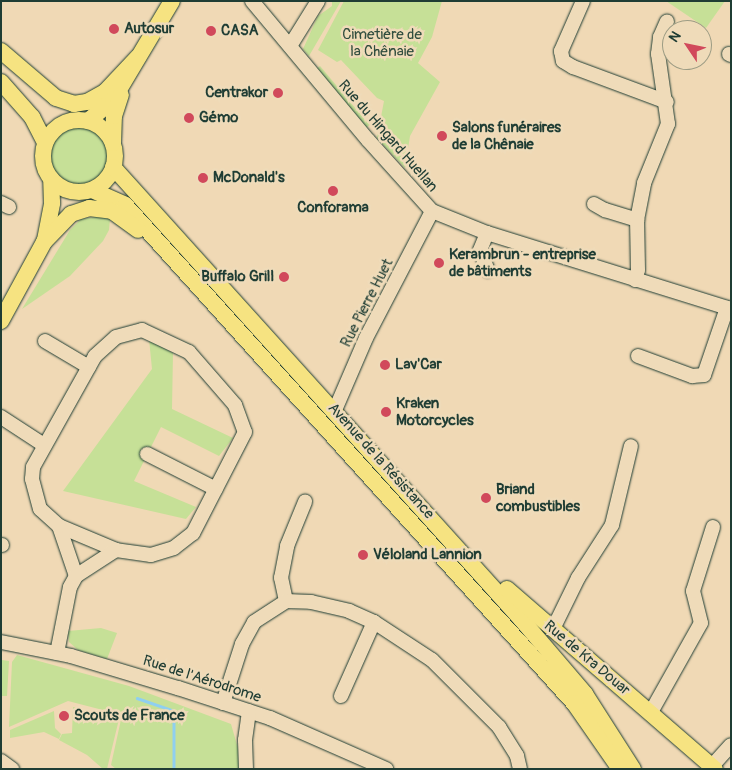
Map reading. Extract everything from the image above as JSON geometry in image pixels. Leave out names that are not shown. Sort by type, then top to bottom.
[{"type":"main road","points":[[152,34],[167,1]]},
{"type":"main road","points":[[88,121],[113,100],[172,1]]},
{"type":"main road","points":[[1,51],[56,98],[74,104],[87,102],[105,92],[138,57]]},
{"type":"main road","points":[[1,321],[64,207],[86,191],[106,181],[114,167],[112,142],[117,103],[138,57]]},
{"type":"main road","points":[[1,58],[48,106],[71,121]]},
{"type":"main road","points":[[1,82],[32,116],[45,142]]},
{"type":"main road","points":[[44,242],[52,203],[51,179],[42,159],[45,142],[55,128],[71,121],[88,121],[103,129],[112,142]]},
{"type":"main road","name":"Avenue de la Résistance","points":[[114,167],[459,547],[585,694],[633,769]]},
{"type":"main road","points":[[51,179],[64,190],[86,191]]},
{"type":"main road","name":"Avenue de la Résistance","points":[[86,191],[125,204],[202,292],[452,566],[574,704],[609,750],[620,769]]},
{"type":"main road","points":[[44,242],[71,214],[88,208],[106,209],[131,223],[202,292]]},
{"type":"main road","name":"Rue de Kra Douar","points":[[459,547],[713,767]]},
{"type":"main road","points":[[609,750],[610,769]]},
{"type":"street","name":"Rue du Hingard Huellan","points":[[252,1],[432,211],[487,234],[729,309]]},
{"type":"street","points":[[290,46],[318,1]]},
{"type":"street","points":[[582,1],[561,51],[563,61],[632,91],[667,102]]},
{"type":"street","points":[[635,280],[638,270],[637,220],[644,183],[668,124],[667,102],[658,54],[662,32]]},
{"type":"street","points":[[594,204],[605,210],[637,220]]},
{"type":"street","name":"Rue Pierre Huet","points":[[335,410],[366,338],[432,211]]},
{"type":"street","points":[[487,234],[480,250],[488,271]]},
{"type":"street","points":[[638,356],[692,376],[704,375],[729,309]]},
{"type":"street","points":[[142,330],[189,352],[235,405],[245,432],[192,533],[174,548],[151,555],[116,550],[59,526],[40,509],[32,479],[36,458],[44,444],[95,356],[116,337],[142,330]]},
{"type":"street","points":[[45,341],[89,367]]},
{"type":"street","points":[[1,417],[44,444]]},
{"type":"street","points":[[553,629],[578,578],[612,525],[630,446]]},
{"type":"street","points":[[147,454],[216,489]]},
{"type":"street","points":[[286,601],[281,578],[287,546],[305,502]]},
{"type":"street","points":[[59,526],[76,576]]},
{"type":"street","points":[[651,712],[700,626],[702,620],[693,591],[713,527]]},
{"type":"street","points":[[57,653],[70,587],[76,576],[116,550]]},
{"type":"street","points":[[223,703],[248,632],[272,607],[286,601],[311,602],[349,611],[374,622],[432,660],[499,728],[518,756],[520,769]]},
{"type":"street","points":[[341,696],[374,622]]},
{"type":"street","name":"Rue de l'Aérodrome","points":[[1,642],[57,653],[250,711],[386,769]]},
{"type":"street","points":[[246,769],[245,740],[250,711]]},
{"type":"street","points":[[713,767],[731,745]]},
{"type":"street","points":[[1,761],[12,769]]},
{"type":"green space","points":[[332,1],[341,1],[309,56],[303,49],[318,16],[332,6]]},
{"type":"green space","name":"Cimetière de la Chênaie","points":[[344,1],[442,1],[432,37],[418,63],[440,82],[410,136],[405,168],[377,138],[384,101],[377,98],[341,60],[337,62],[318,50]]},
{"type":"green space","points":[[666,1],[725,1],[712,20],[694,20]]},
{"type":"green space","points":[[320,66],[369,125],[366,128],[317,69]]},
{"type":"green space","points":[[78,126],[95,131],[103,139],[108,156],[103,173],[95,181],[78,186],[61,181],[53,173],[48,156],[53,139],[61,131]]},
{"type":"green space","points":[[103,216],[110,219],[109,230],[103,241],[70,276],[22,309],[70,230],[81,219]]},
{"type":"green space","points":[[149,339],[173,353],[172,409],[233,438],[219,456],[161,427],[134,481],[196,507],[186,519],[63,491],[152,369]]},
{"type":"green space","points":[[101,628],[117,633],[107,659],[78,650],[69,642],[68,631]]},
{"type":"green space","points":[[17,655],[129,686],[231,724],[244,769],[116,769],[111,765],[122,715],[68,701],[9,727],[12,662]]},
{"type":"green space","points":[[2,660],[9,661],[7,696],[1,696]]},
{"type":"green space","points":[[73,707],[119,719],[107,769],[103,769],[87,755],[59,740],[62,734],[72,733]]},
{"type":"green space","points":[[54,711],[55,728],[61,734],[59,739],[44,732],[10,738],[10,730]]},
{"type":"waterway","points":[[137,698],[174,711],[174,769]]},
{"type":"place","name":"Autosur","points":[[114,29]]},
{"type":"place","name":"CASA","points":[[211,31]]},
{"type":"place","name":"Centrakor","points":[[278,93]]},
{"type":"place","name":"Gémo","points":[[189,118]]},
{"type":"place","name":"Salons funéraires de la Chênaie","points":[[442,136]]},
{"type":"place","name":"McDonald's","points":[[203,178]]},
{"type":"place","name":"Conforama","points":[[333,191]]},
{"type":"place","name":"Kerambrun - entreprise de bâtiments","points":[[439,263]]},
{"type":"place","name":"Buffalo Grill","points":[[284,277]]},
{"type":"place","name":"Lav'Car","points":[[385,365]]},
{"type":"place","name":"Kraken Motorcycles","points":[[386,412]]},
{"type":"place","name":"Briand combustibles","points":[[486,498]]},
{"type":"place","name":"Véloland Lannion","points":[[363,555]]},
{"type":"place","name":"Scouts de France","points":[[64,716]]}]
